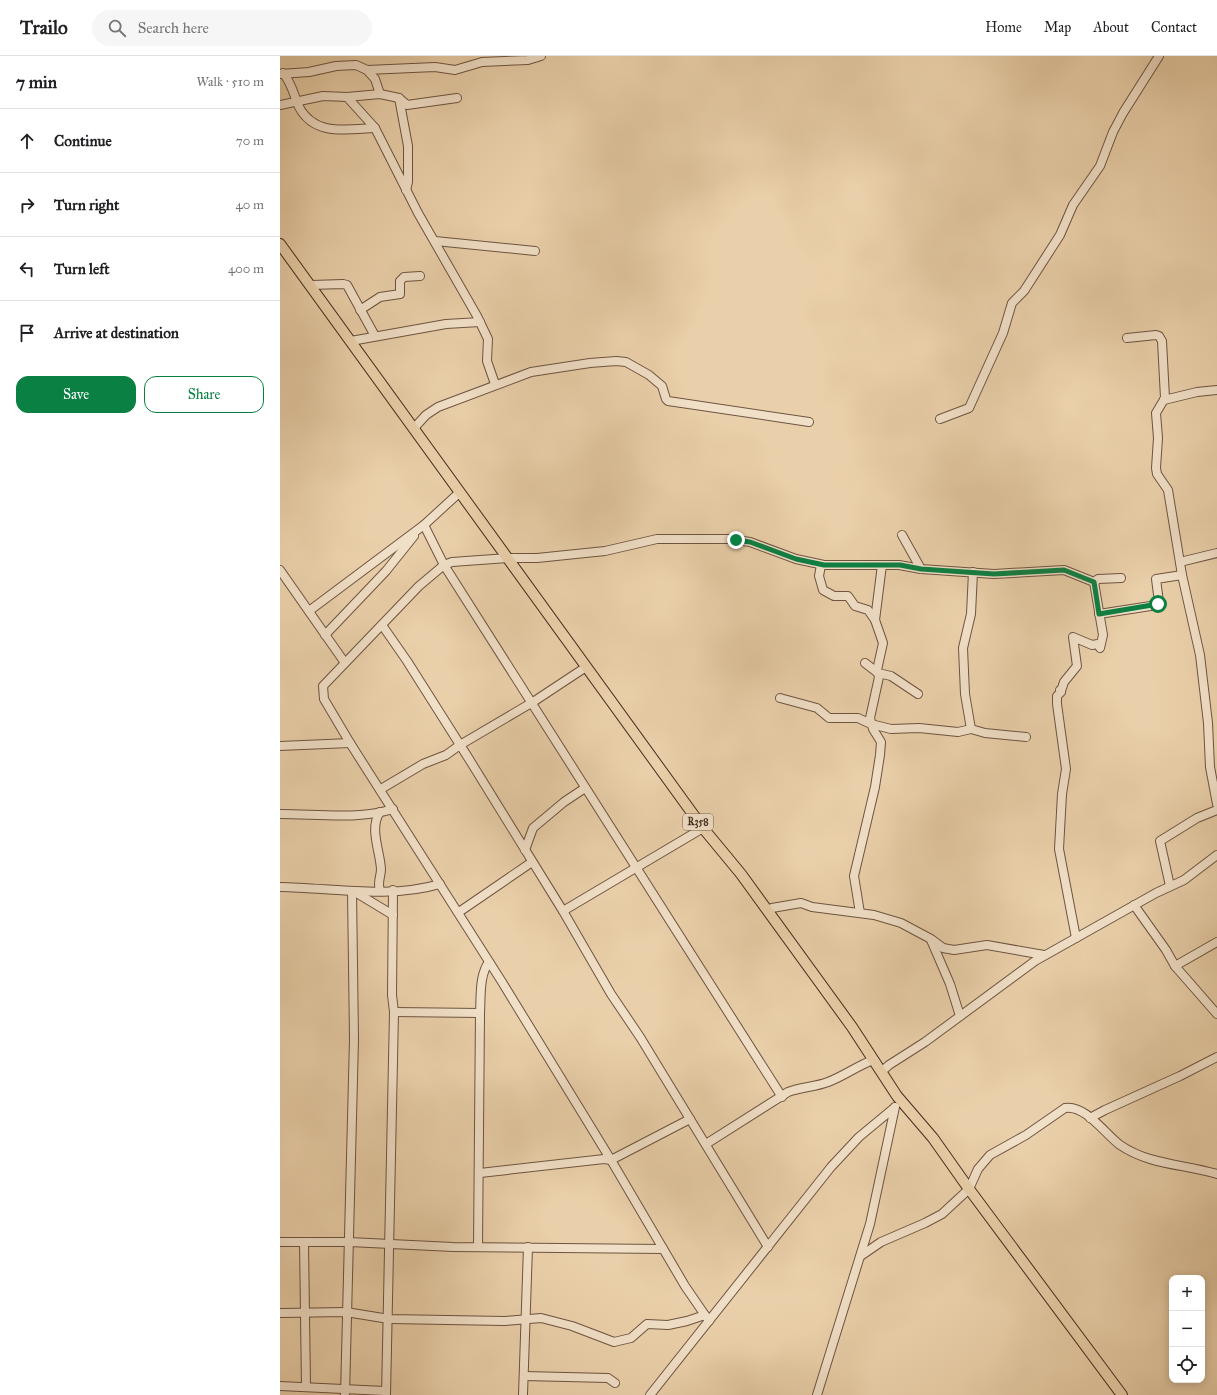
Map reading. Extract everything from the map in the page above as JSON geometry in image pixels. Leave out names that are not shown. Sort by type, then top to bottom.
[{"type":"main road","name":"R358","points":[[280,244],[415,427],[460,492],[703,828],[741,874],[768,910],[852,1027],[897,1096],[933,1138],[969,1189],[1122,1395]]},
{"type":"street","points":[[354,56],[356,66]]},
{"type":"street","points":[[281,74],[309,72],[336,66],[356,66],[367,70],[435,67],[455,70],[482,62],[528,60],[541,56]]},
{"type":"street","points":[[940,419],[969,408],[1003,333],[1012,303],[1024,291],[1060,235],[1073,205],[1100,166],[1113,132],[1123,113],[1159,56]]},
{"type":"street","points":[[367,70],[375,79],[380,94]]},
{"type":"street","points":[[281,74],[290,84],[304,113],[322,128],[375,128]]},
{"type":"street","points":[[280,105],[323,96],[347,97],[380,94],[399,98],[407,105],[457,98]]},
{"type":"street","points":[[347,97],[375,128],[406,190],[480,322],[488,339],[487,361],[495,384]]},
{"type":"street","points":[[399,98],[408,146],[408,182],[406,190]]},
{"type":"street","points":[[435,241],[535,251]]},
{"type":"street","points":[[360,310],[380,297],[399,295],[400,281],[404,278],[420,276]]},
{"type":"street","points":[[311,285],[347,285],[375,336]]},
{"type":"street","points":[[351,342],[375,336],[446,324],[480,322]]},
{"type":"street","points":[[1127,338],[1156,335],[1161,337],[1164,355],[1164,400],[1156,413],[1158,438],[1155,463],[1157,474],[1168,490],[1182,575],[1200,655],[1214,766],[1217,804]]},
{"type":"street","points":[[415,427],[426,415],[438,407],[495,384],[537,371],[590,363],[622,361],[647,374],[662,386],[668,401],[809,422]]},
{"type":"street","points":[[1164,400],[1197,392],[1217,390]]},
{"type":"street","points":[[325,635],[364,594],[407,544],[460,492]]},
{"type":"street","points":[[425,525],[444,565],[533,702],[585,788],[782,1097]]},
{"type":"street","points":[[309,612],[425,525]]},
{"type":"street","points":[[902,535],[921,569]]},
{"type":"street","points":[[707,1318],[685,1286],[611,1160],[459,912],[350,743],[323,696],[326,682],[382,626],[419,586],[444,565],[452,562],[508,558],[537,558],[605,551],[657,539],[729,539],[750,542],[796,559],[821,565],[900,565],[921,569],[1004,574],[1064,570],[1094,582]]},
{"type":"street","points":[[1180,562],[1217,553]]},
{"type":"street","points":[[821,565],[819,576],[823,590],[834,596],[848,596],[855,606],[868,610],[875,620],[883,643],[878,672],[879,677],[870,718],[871,724],[881,744],[875,787],[855,867],[854,883],[860,913]]},
{"type":"street","points":[[875,620],[882,566]]},
{"type":"street","points":[[280,570],[345,663]]},
{"type":"street","points":[[971,729],[965,694],[963,648],[971,614],[973,572]]},
{"type":"street","points":[[1099,614],[1157,605],[1159,602],[1156,579],[1182,575]]},
{"type":"street","points":[[1094,582],[1098,579],[1121,578]]},
{"type":"street","points":[[1076,938],[1060,849],[1062,794],[1066,769],[1057,709],[1057,696],[1061,692],[1060,690],[1062,691],[1064,682],[1077,666],[1073,637],[1092,645],[1098,644],[1100,648],[1103,637],[1094,582]]},
{"type":"street","points":[[382,626],[460,745],[563,911],[610,994],[640,1037],[768,1247]]},
{"type":"street","points":[[865,663],[878,672],[891,676],[918,694]]},
{"type":"street","points":[[381,789],[423,764],[446,755],[460,745],[533,702],[586,667]]},
{"type":"street","points":[[780,698],[817,708],[828,718],[858,718],[871,724],[891,729],[919,728],[958,732],[971,729],[985,733],[1026,737]]},
{"type":"street","points":[[280,746],[350,743]]},
{"type":"street","points":[[525,850],[533,828],[564,802],[585,788]]},
{"type":"street","points":[[280,814],[346,815],[380,812],[393,809]]},
{"type":"street","points":[[1170,886],[1160,841],[1197,818],[1217,810]]},
{"type":"street","points":[[380,812],[376,821],[376,840],[381,869],[378,884],[380,890]]},
{"type":"street","points":[[563,911],[703,828]]},
{"type":"street","points":[[881,1072],[889,1065],[926,1042],[1044,956],[1192,874],[1216,856]]},
{"type":"street","points":[[459,912],[532,862]]},
{"type":"street","points":[[280,887],[353,891],[420,889],[440,884]]},
{"type":"street","points":[[280,1386],[306,1387],[344,1392],[386,1393],[389,1319],[388,1244],[394,1012],[392,995],[394,915],[393,890]]},
{"type":"street","points":[[353,891],[394,915]]},
{"type":"street","points":[[344,1392],[354,1039],[353,891]]},
{"type":"street","points":[[768,910],[801,902],[812,907],[874,915],[900,923],[931,939],[943,948],[954,950],[987,945],[1044,956]]},
{"type":"street","points":[[1134,905],[1166,950],[1175,966],[1217,1014]]},
{"type":"street","points":[[931,939],[950,984],[960,1016]]},
{"type":"street","points":[[1175,966],[1217,942]]},
{"type":"street","points":[[478,1247],[480,1173],[480,1013],[482,981],[485,967],[489,962]]},
{"type":"street","points":[[394,1012],[480,1013]]},
{"type":"street","points":[[1090,1118],[1161,1086],[1217,1057]]},
{"type":"street","points":[[706,1144],[796,1089],[812,1087],[830,1081],[873,1060]]},
{"type":"street","points":[[817,1395],[862,1255],[879,1188],[897,1096]]},
{"type":"street","points":[[862,1255],[881,1242],[942,1214],[969,1189],[978,1169],[990,1155],[1026,1135],[1060,1111],[1070,1107],[1080,1111],[1090,1118],[1119,1144],[1138,1154],[1158,1162],[1217,1174]]},
{"type":"street","points":[[650,1395],[707,1318],[768,1247],[836,1161],[859,1137],[894,1108]]},
{"type":"street","points":[[480,1173],[583,1161],[611,1160],[690,1119]]},
{"type":"street","points":[[280,1242],[349,1242],[478,1247],[663,1249]]},
{"type":"street","points":[[304,1242],[306,1387]]},
{"type":"street","points":[[523,1395],[528,1247]]},
{"type":"street","points":[[280,1313],[346,1312],[389,1319],[504,1321],[541,1318],[572,1326],[614,1342],[631,1338],[646,1324],[673,1324],[707,1318]]},
{"type":"street","points":[[524,1376],[608,1378],[615,1383]]},
{"type":"route","points":[[736,540],[743,540],[772,549],[796,559],[824,565],[900,565],[921,569],[994,574],[1064,570],[1094,582],[1099,614],[1158,604]]}]
